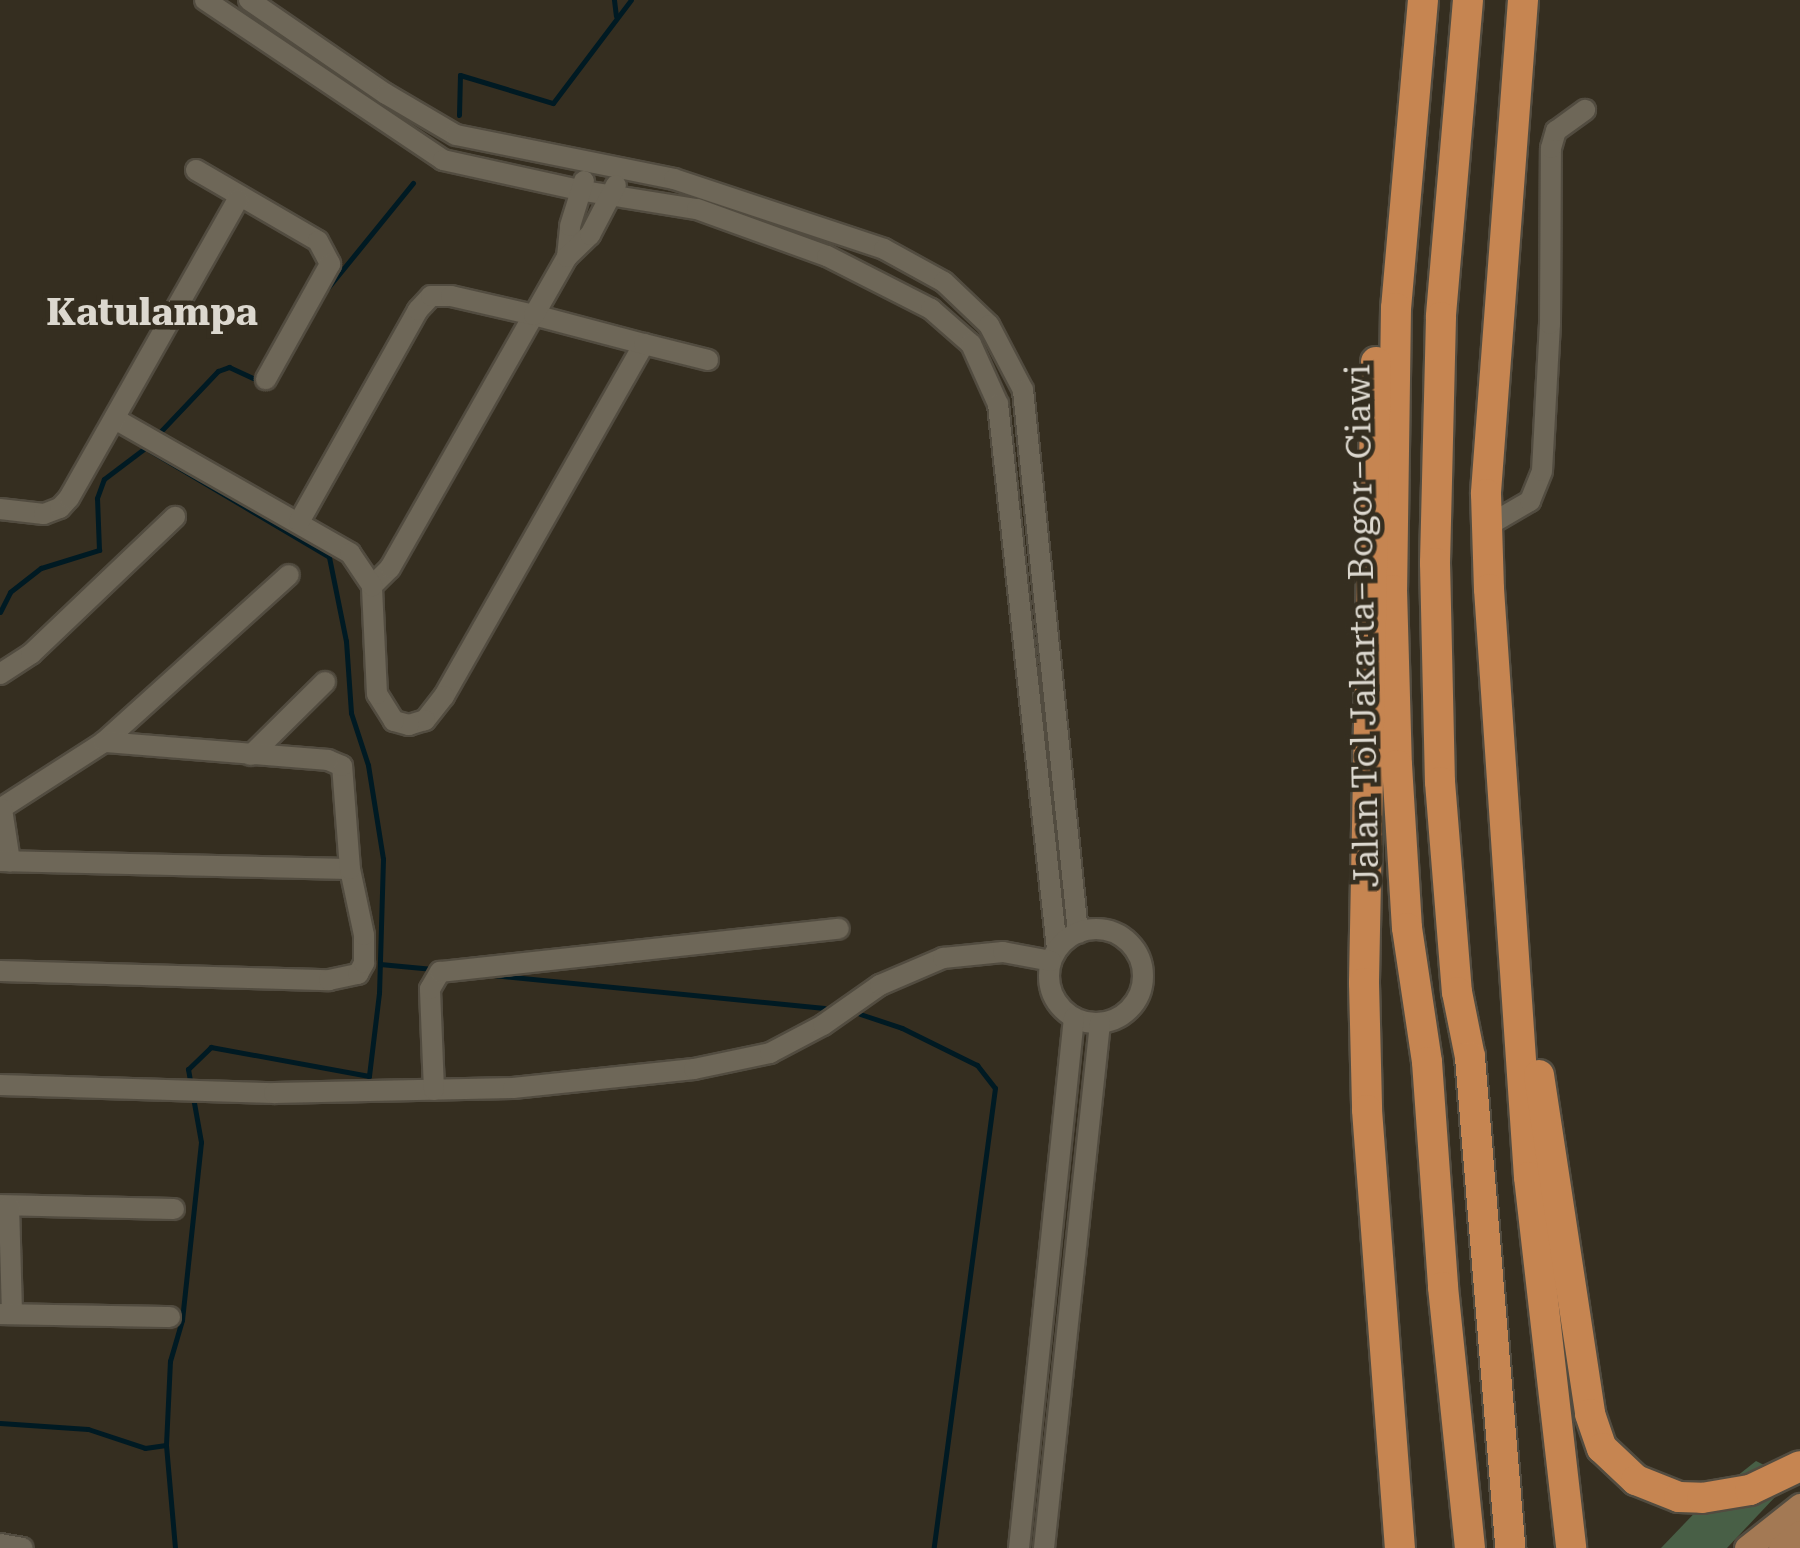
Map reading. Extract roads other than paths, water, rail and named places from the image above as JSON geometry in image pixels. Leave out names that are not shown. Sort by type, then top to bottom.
[{"type":"highway","points":[[1400,1548],[1367,1110],[1364,983],[1371,455],[1378,317],[1395,138],[1421,0]]},
{"type":"highway","name":"Jalan Tol Jakarta–Bogor–Ciawi","points":[[1421,0],[1396,308],[1392,590],[1397,765],[1407,928],[1426,1062],[1443,1287],[1470,1548]]},
{"type":"highway","name":"Jalan Tol Jakarta–Bogor–Ciawi","points":[[1468,0],[1441,317],[1435,563],[1439,742],[1458,992],[1470,1058],[1510,1548]]},
{"type":"highway","points":[[1523,0],[1486,494],[1530,1177],[1571,1548]]},
{"type":"highway","points":[[1516,985],[1531,1033],[1550,1134],[1590,1414],[1602,1448],[1636,1480],[1679,1496],[1702,1498],[1750,1490],[1800,1466]]},
{"type":"main road","points":[[1747,1548],[1800,1506]]},
{"type":"main road","points":[[1782,1548],[1800,1534]]},
{"type":"street","points":[[0,1085],[274,1092],[434,1090],[532,1086],[694,1069],[770,1054],[824,1024],[880,985],[944,958],[1003,952],[1054,955],[1078,933],[1104,930],[1116,934],[1136,952],[1141,965],[1140,991],[1134,1003],[1114,1020],[1100,1023],[1074,1018],[1055,1000],[1048,974],[1054,955],[1008,482],[998,404],[971,344],[931,309],[808,249],[697,209],[584,191],[443,160],[400,135],[205,0]]},
{"type":"street","points":[[249,0],[386,94],[476,142],[674,179],[884,249],[944,282],[989,325],[1023,390],[1078,933]]},
{"type":"street","points":[[1487,526],[1534,495],[1542,471],[1550,324],[1550,148],[1556,131],[1585,110]]},
{"type":"street","points":[[470,167],[476,142]]},
{"type":"street","points":[[567,257],[570,226],[584,191],[585,164]]},
{"type":"street","points":[[372,586],[390,568],[567,257],[590,235],[615,194],[618,168]]},
{"type":"street","points":[[196,170],[238,199],[318,241],[330,264],[266,379]]},
{"type":"street","points":[[0,509],[44,514],[60,508],[115,419],[238,199]]},
{"type":"street","points":[[298,522],[418,310],[431,296],[451,296],[534,315],[708,360]]},
{"type":"street","points":[[115,419],[350,553],[372,586],[377,694],[382,709],[394,721],[409,725],[425,720],[444,696],[644,344]]},
{"type":"street","points":[[1008,482],[1032,480]]},
{"type":"street","points":[[1486,494],[1525,504]]},
{"type":"street","points":[[0,674],[31,654],[175,516]]},
{"type":"street","points":[[289,574],[104,742],[1,809],[5,861],[350,869]]},
{"type":"street","points":[[251,754],[325,682]]},
{"type":"street","points":[[0,971],[348,978],[358,974],[366,950],[350,869],[342,766],[328,760],[104,742]]},
{"type":"street","points":[[434,1090],[430,988],[440,972],[840,929]]},
{"type":"street","points":[[1019,1548],[1074,1018]]},
{"type":"street","points":[[1044,1548],[1071,1264],[1100,1023]]},
{"type":"street","points":[[170,1317],[6,1314],[5,1206],[174,1209]]},
{"type":"street","points":[[0,1544],[22,1548]]},
{"type":"waterway","points":[[614,0],[616,16]]},
{"type":"waterway","points":[[459,115],[460,75],[553,103],[631,0]]},
{"type":"waterway","points":[[326,290],[413,183]]},
{"type":"waterway","points":[[161,431],[218,371],[229,367],[259,381]]},
{"type":"waterway","points":[[0,612],[10,592],[41,568],[99,550],[97,498],[104,479],[149,445]]},
{"type":"waterway","points":[[149,450],[329,557],[346,641],[351,713],[368,765],[383,859],[379,993],[369,1076],[211,1047],[188,1069],[191,1086]]},
{"type":"waterway","points":[[380,964],[433,969]]},
{"type":"waterway","points":[[493,975],[824,1008]]},
{"type":"waterway","points":[[860,1014],[902,1028],[977,1065],[995,1088],[934,1548]]},
{"type":"waterway","points":[[166,1445],[170,1361],[182,1320],[201,1142],[193,1097]]},
{"type":"waterway","points":[[0,1423],[88,1429],[145,1448],[166,1445],[175,1548]]},
{"type":"district","name":"Katulampa","points":[[152,313]]}]
